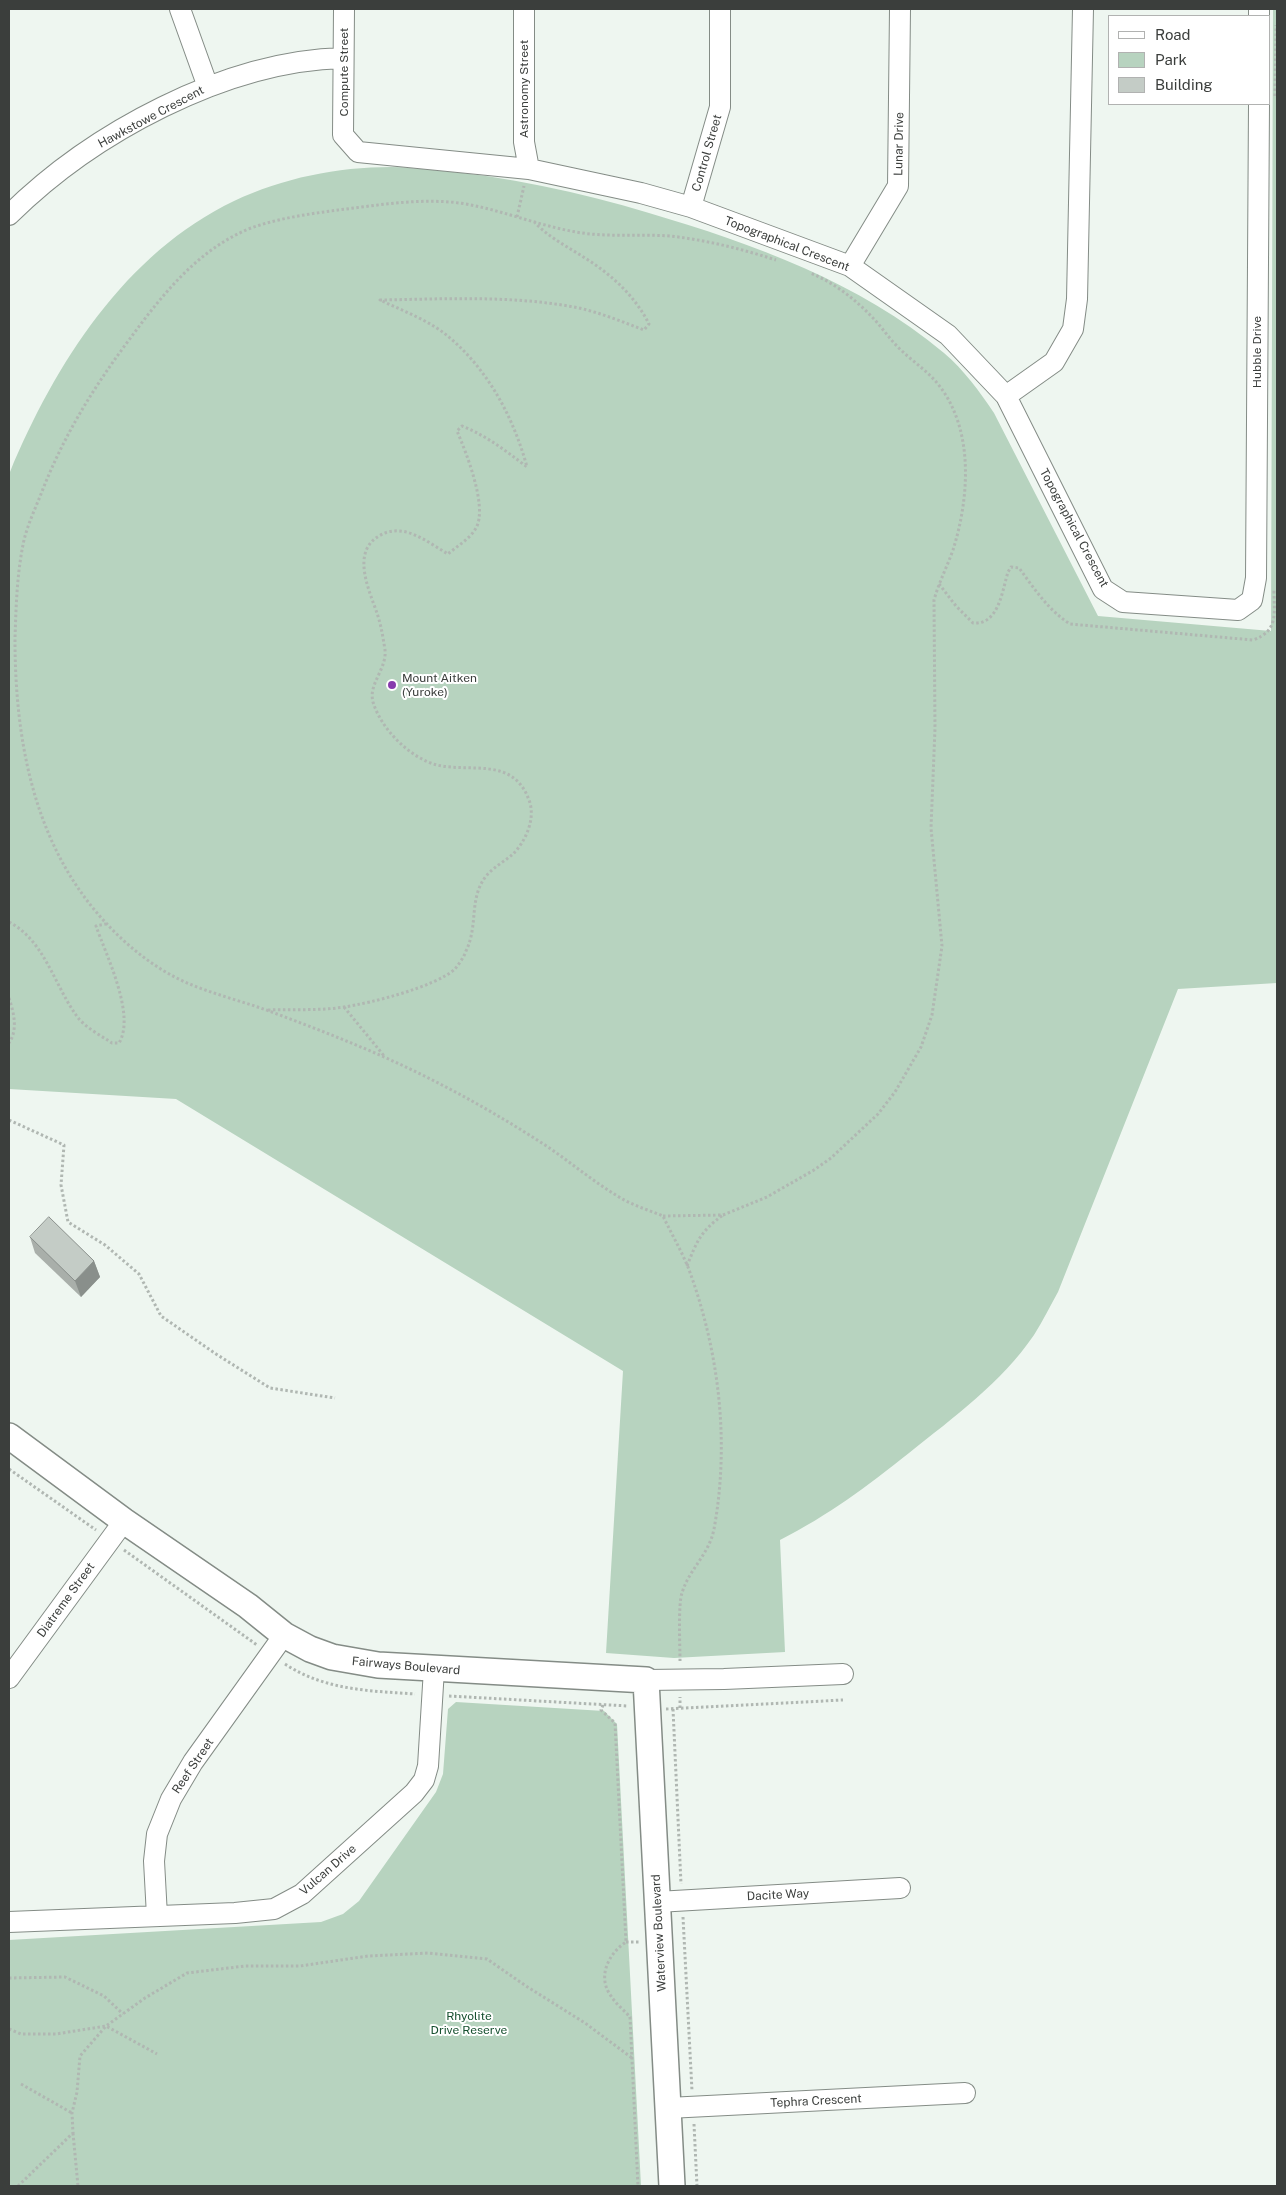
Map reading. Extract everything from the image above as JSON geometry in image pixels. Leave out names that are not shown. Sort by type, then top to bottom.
[{"type":"street","points":[[180,9],[208,86]]},
{"type":"street","name":"Compute Street","points":[[343,134],[344,9]]},
{"type":"street","name":"Astronomy Street","points":[[524,9],[524,142],[529,169]]},
{"type":"street","name":"Control Street","points":[[691,207],[720,107],[720,9]]},
{"type":"street","name":"Lunar Drive","points":[[850,266],[898,186],[900,9]]},
{"type":"street","points":[[1006,396],[1054,362],[1073,329],[1078,299],[1083,9]]},
{"type":"street","name":"Hawkstowe Crescent","points":[[9,215],[73,160],[120,130],[208,86],[287,64],[315,59],[343,58]]},
{"type":"street","name":"Hubble Drive","points":[[1252,600],[1256,568],[1267,105]]},
{"type":"street","name":"Topographical Crescent","points":[[343,134],[358,152],[529,169],[641,193],[691,207],[850,266],[948,335],[1006,396],[1103,589],[1123,602],[1238,610],[1252,600]]},
{"type":"street","name":"Fairways Boulevard","points":[[9,1436],[124,1521],[248,1606],[284,1635],[310,1649],[346,1660],[434,1669],[646,1680],[842,1674]]},
{"type":"street","name":"Diatreme Street","points":[[9,1678],[124,1521]]},
{"type":"street","name":"Reef Street","points":[[158,1916],[154,1860],[157,1834],[171,1799],[193,1762],[284,1635]]},
{"type":"street","name":"Vulcan Drive","points":[[9,1922],[274,1909],[302,1894],[414,1793],[424,1780],[428,1766],[434,1669]]},
{"type":"street","name":"Waterview Boulevard","points":[[646,1680],[672,2186]]},
{"type":"street","name":"Dacite Way","points":[[657,1902],[900,1888]]},
{"type":"street","name":"Tephra Crescent","points":[[668,2108],[965,2093]]},
{"type":"path","points":[[517,217],[529,169]]},
{"type":"path","points":[[723,1215],[663,1216],[628,1202],[492,1112],[439,1083],[385,1058],[266,1010],[186,982],[156,966],[128,944],[106,924],[64,867],[41,819],[25,754],[15,676],[16,608],[25,536],[54,460],[72,424],[96,384],[151,310],[206,253],[228,239],[255,227],[293,217],[408,202],[442,202],[466,204],[581,233],[618,236],[668,236],[705,241],[779,261]]},
{"type":"path","points":[[266,1010],[344,1007],[410,990],[439,978],[455,968],[473,937],[475,901],[480,884],[488,874],[519,846],[531,821],[532,810],[527,794],[508,775],[486,767],[438,765],[420,758],[392,734],[380,718],[372,700],[373,686],[383,668],[385,653],[382,631],[368,593],[364,574],[364,560],[368,547],[385,532],[400,530],[415,534],[448,554],[476,529],[480,520],[476,486],[470,463],[457,431],[462,426],[482,434],[527,467],[513,424],[496,392],[468,356],[449,337],[416,317],[380,300],[532,302],[580,309],[607,316],[644,330],[649,324],[636,302],[621,286],[597,266],[548,236],[535,222]]},
{"type":"path","points":[[687,1266],[698,1238],[709,1226],[723,1215],[767,1197],[794,1182],[831,1158],[878,1114],[895,1092],[914,1061],[928,1029],[932,1015],[942,946],[931,828],[935,728],[934,600],[952,551],[964,505],[965,459],[956,417],[949,400],[928,373],[897,346],[857,303],[830,283],[802,269]]},
{"type":"path","points":[[939,583],[956,606],[973,623],[981,624],[988,621],[994,613],[1008,572],[1012,567],[1019,568],[1048,605],[1059,617],[1070,624],[1252,640],[1263,636],[1274,623],[1274,583]]},
{"type":"path","points":[[9,922],[27,935],[37,946],[76,1016],[112,1044],[119,1043],[122,1037],[125,1016],[116,982],[96,926],[106,924]]},
{"type":"path","points":[[9,998],[15,1024],[14,1035],[9,1043]]},
{"type":"path","points":[[344,1007],[385,1058]]},
{"type":"path","points":[[9,1120],[64,1145],[61,1185],[68,1222],[105,1245],[139,1274],[161,1316],[270,1388],[335,1398]]},
{"type":"path","points":[[663,1216],[687,1266],[708,1335],[721,1408],[721,1459],[714,1530],[706,1554],[688,1578],[681,1594],[680,1655]]},
{"type":"path","points":[[647,1708],[673,1709],[843,1700]]},
{"type":"path","points":[[603,1705],[601,1710],[615,1723],[626,1942],[615,1950],[605,1972],[606,1988],[612,1998],[630,2017],[638,2186]]},
{"type":"path","points":[[673,1709],[697,2186]]},
{"type":"path","points":[[78,2186],[72,2113],[78,2092],[80,2056],[106,2026],[187,1973],[245,1966],[300,1966],[368,1956],[428,1953],[487,1959],[584,2023],[632,2058]]},
{"type":"path","points":[[9,1978],[66,1977],[104,1996],[123,2014]]},
{"type":"path","points":[[9,2029],[22,2034],[56,2034],[106,2026],[158,2054]]},
{"type":"path","points":[[21,2084],[72,2113]]},
{"type":"path","points":[[18,2186],[73,2133]]},
{"type":"green space","points":[[1273,9],[1277,9],[1277,983],[1178,989],[1058,1292],[1034,1335],[1007,1369],[992,1384],[943,1426],[847,1500],[815,1521],[780,1540],[785,1652],[674,1658],[606,1653],[623,1371],[176,1099],[9,1089],[10,472],[28,431],[49,391],[72,353],[98,316],[127,281],[159,250],[195,223],[234,201],[253,193],[311,175],[351,169],[391,167],[488,176],[623,205],[727,238],[804,268],[877,306],[911,328],[944,353],[965,374],[983,397],[994,413],[1098,616],[1271,631]]},
{"type":"green space","name":"Rhyolite Drive Reserve","points":[[456,1702],[604,1711],[617,1724],[641,2186],[9,2186],[9,1940],[321,1922],[343,1914],[359,1901],[436,1792],[443,1774],[448,1709]]},
{"type":"building","points":[[49,1217],[94,1261],[75,1281],[30,1237]]},
{"type":"place","name":"Mount Aitken (Yuroke)","points":[[392,685]]}]
